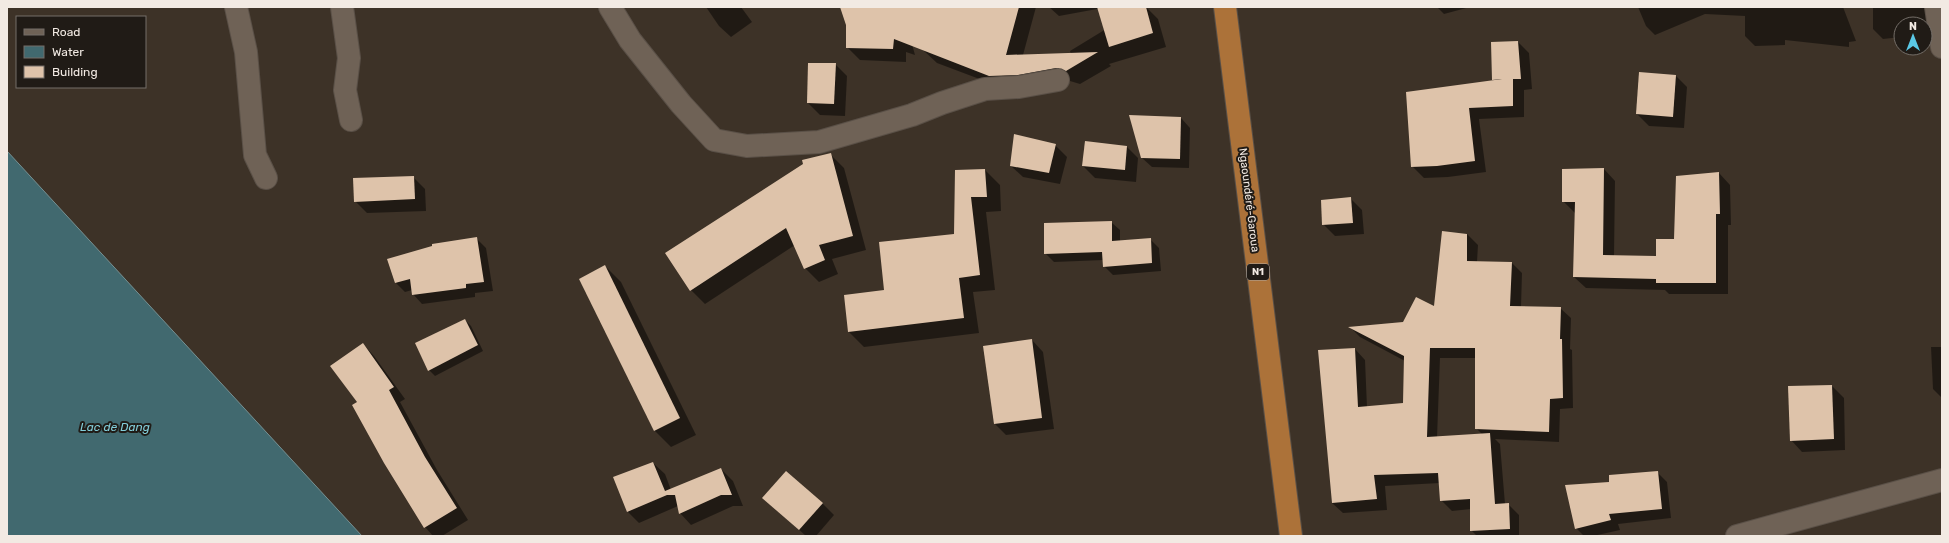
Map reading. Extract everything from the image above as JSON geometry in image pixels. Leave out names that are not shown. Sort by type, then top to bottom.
[{"type":"highway","name":"Ngaoundéré-Garoua","points":[[1225,7],[1291,536]]},
{"type":"street","points":[[236,7],[246,52],[254,154],[266,178]]},
{"type":"street","points":[[342,7],[349,58],[345,90],[351,120]]},
{"type":"street","points":[[610,7],[630,40],[682,104],[714,140],[747,146],[819,142],[912,115],[942,103],[985,89],[1019,88],[1058,80]]},
{"type":"street","points":[[1936,7],[1942,47]]},
{"type":"street","points":[[1737,536],[1942,480]]},
{"type":"water","name":"Lac de Dang","points":[[7,151],[362,536],[7,536]]},
{"type":"building","points":[[840,7],[1019,7],[1006,55],[1098,52],[1066,71],[1056,68],[1018,75],[989,76],[894,39],[893,49],[846,48],[846,25]]},
{"type":"building","points":[[1097,7],[1146,7],[1153,33],[1109,47]]},
{"type":"building","points":[[1518,41],[1521,79],[1513,79],[1513,106],[1469,108],[1475,161],[1437,166],[1411,167],[1406,92],[1502,79],[1492,80],[1491,42]]},
{"type":"building","points":[[808,63],[836,63],[834,104],[807,103]]},
{"type":"building","points":[[1639,72],[1676,75],[1673,117],[1636,114]]},
{"type":"building","points":[[1129,115],[1181,117],[1180,159],[1141,158]]},
{"type":"building","points":[[1014,134],[1056,144],[1049,173],[1010,166]]},
{"type":"building","points":[[1085,141],[1127,146],[1125,170],[1082,166]]},
{"type":"building","points":[[831,153],[853,236],[819,245],[825,260],[804,269],[786,228],[690,291],[665,253],[803,164],[802,160]]},
{"type":"building","points":[[1604,168],[1603,255],[1656,256],[1656,239],[1674,239],[1676,176],[1719,172],[1720,214],[1716,214],[1716,283],[1656,283],[1656,279],[1573,277],[1575,202],[1562,202],[1562,169]]},
{"type":"building","points":[[985,169],[987,197],[971,197],[980,275],[959,278],[964,318],[848,332],[844,295],[884,290],[879,242],[954,234],[955,170]]},
{"type":"building","points":[[414,176],[415,199],[354,202],[353,178]]},
{"type":"building","points":[[1351,197],[1353,223],[1322,225],[1321,200]]},
{"type":"building","points":[[1112,221],[1112,241],[1151,238],[1152,263],[1103,267],[1102,252],[1044,254],[1044,223]]},
{"type":"building","points":[[1442,231],[1467,234],[1467,261],[1512,262],[1510,306],[1561,307],[1560,339],[1562,339],[1563,398],[1550,399],[1549,432],[1475,429],[1475,348],[1430,348],[1427,437],[1490,433],[1495,504],[1509,503],[1510,529],[1470,531],[1470,499],[1440,501],[1438,473],[1374,475],[1377,499],[1332,503],[1318,350],[1355,348],[1358,407],[1403,403],[1404,356],[1348,327],[1403,322],[1416,297],[1434,306]]},
{"type":"building","points":[[477,237],[484,282],[466,284],[466,288],[412,295],[410,279],[395,283],[387,259],[432,246],[432,244]]},
{"type":"building","points":[[605,265],[680,418],[654,431],[579,279]]},
{"type":"building","points":[[465,319],[478,345],[428,371],[415,343]]},
{"type":"building","points":[[1032,339],[1042,418],[994,424],[983,346]]},
{"type":"building","points":[[363,343],[394,387],[389,390],[425,457],[457,508],[424,528],[384,463],[352,405],[357,402],[330,366]]},
{"type":"building","points":[[1832,385],[1834,439],[1790,441],[1788,386]]},
{"type":"building","points":[[653,462],[665,491],[721,468],[732,495],[721,495],[679,514],[675,495],[667,495],[627,512],[613,477]]},
{"type":"building","points":[[786,471],[823,503],[799,530],[762,498]]},
{"type":"building","points":[[1658,471],[1662,509],[1609,514],[1611,520],[1575,529],[1565,485],[1609,482],[1609,475]]}]
